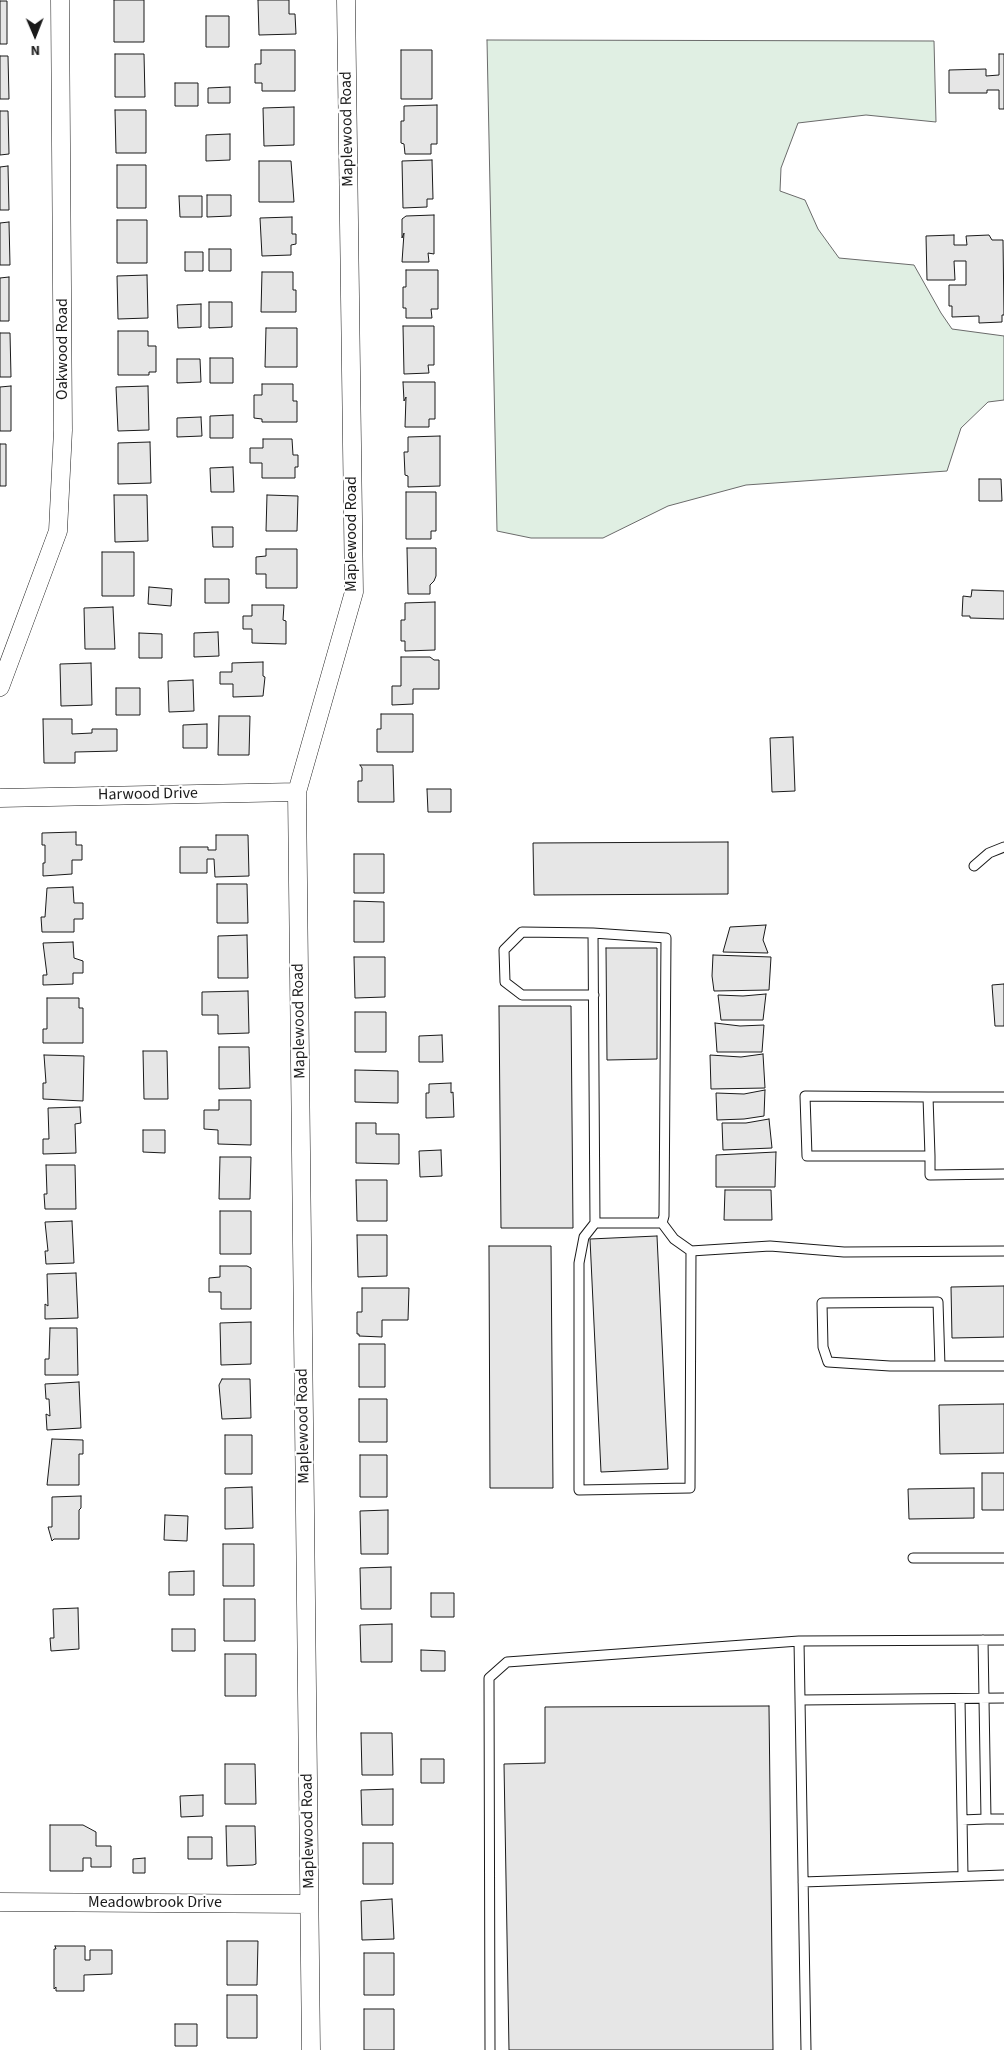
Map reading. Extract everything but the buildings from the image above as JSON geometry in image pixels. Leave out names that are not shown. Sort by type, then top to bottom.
[{"type":"street","name":"Oakwood Road","points":[[0,687],[58,530],[63,430],[60,0]]},
{"type":"street","name":"Maplewood Road","points":[[311,2050],[297,792],[354,592],[346,0]]},
{"type":"street","name":"Harwood Drive","points":[[0,798],[297,792]]},
{"type":"street","name":"Meadowbrook Drive","points":[[0,1902],[310,1904]]},
{"type":"lane","points":[[974,866],[989,853],[1004,847]]},
{"type":"lane","points":[[594,995],[522,995],[505,982],[504,950],[522,932],[666,938],[664,1216],[662,1223]]},
{"type":"lane","points":[[593,934],[595,1223],[584,1236],[579,1264],[579,1490],[690,1488],[690,1251]]},
{"type":"lane","points":[[930,1156],[807,1156],[804,1096],[1004,1097]]},
{"type":"lane","points":[[928,1097],[930,1175],[1004,1174]]},
{"type":"lane","points":[[595,1223],[662,1223]]},
{"type":"lane","points":[[662,1223],[674,1239],[690,1251],[770,1246],[844,1252],[1004,1251]]},
{"type":"lane","points":[[940,1366],[938,1302],[822,1303],[823,1347],[828,1362],[890,1366],[940,1366],[1004,1366]]},
{"type":"lane","points":[[913,1558],[1004,1558]]},
{"type":"lane","points":[[983,1640],[986,1819]]},
{"type":"lane","points":[[490,2050],[489,1678],[507,1662],[799,1641],[1004,1640]]},
{"type":"lane","points":[[799,1641],[806,2050]]},
{"type":"lane","points":[[801,1700],[1004,1698]]},
{"type":"lane","points":[[960,1699],[963,1876]]},
{"type":"lane","points":[[962,1820],[1004,1819]]},
{"type":"lane","points":[[803,1882],[1004,1874]]},
{"type":"green space","points":[[487,40],[934,41],[936,122],[866,115],[798,123],[781,168],[780,191],[805,200],[818,229],[839,258],[914,265],[952,329],[1004,336],[1004,400],[988,402],[961,428],[947,471],[746,485],[668,506],[603,538],[531,538],[497,531]]}]
